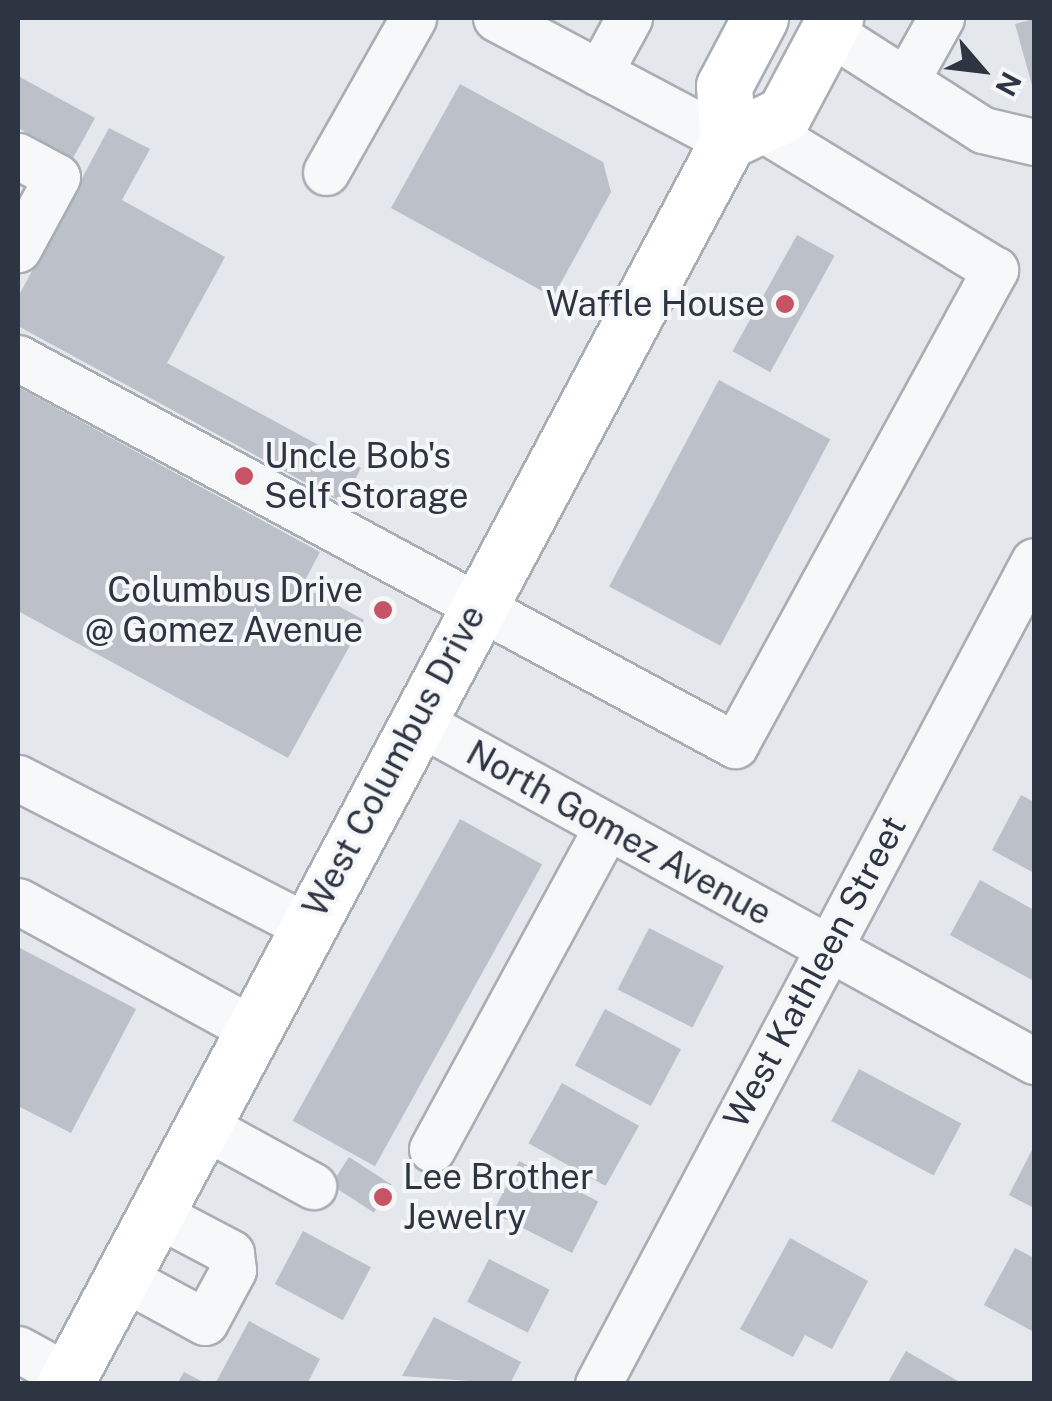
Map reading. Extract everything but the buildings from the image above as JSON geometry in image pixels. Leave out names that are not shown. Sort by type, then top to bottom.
[{"type":"main road","points":[[744,134],[724,86],[760,18]]},
{"type":"main road","name":"West Columbus Drive","points":[[67,1380],[475,608],[744,134],[784,114],[832,24]]},
{"type":"street","points":[[326,172],[413,18]]},
{"type":"street","points":[[18,358],[475,608],[736,744],[995,270],[744,134],[599,72],[496,18]]},
{"type":"street","points":[[599,72],[630,18]]},
{"type":"street","points":[[908,77],[941,18]]},
{"type":"street","points":[[832,24],[983,130],[1034,142]]},
{"type":"street","points":[[18,156],[57,177],[18,250]]},
{"type":"street","name":"West Kathleen Street","points":[[598,1384],[1034,561]]},
{"type":"street","name":"North Gomez Avenue","points":[[415,720],[1034,1061]]},
{"type":"street","points":[[18,778],[306,926]]},
{"type":"street","points":[[432,1149],[607,827]]},
{"type":"street","points":[[18,900],[252,1029]]},
{"type":"street","points":[[202,1125],[313,1186]]},
{"type":"street","points":[[122,1277],[205,1322],[233,1270],[230,1253],[155,1212]]},
{"type":"street","points":[[18,1350],[67,1380]]},
{"type":"place","name":"Waffle House","points":[[785,304]]},
{"type":"place","name":"Uncle Bob's Self Storage","points":[[244,476]]},
{"type":"place","name":"Columbus Drive @ Gomez Avenue","points":[[383,610]]},
{"type":"place","name":"Lee Brother Jewelry","points":[[383,1197]]}]
